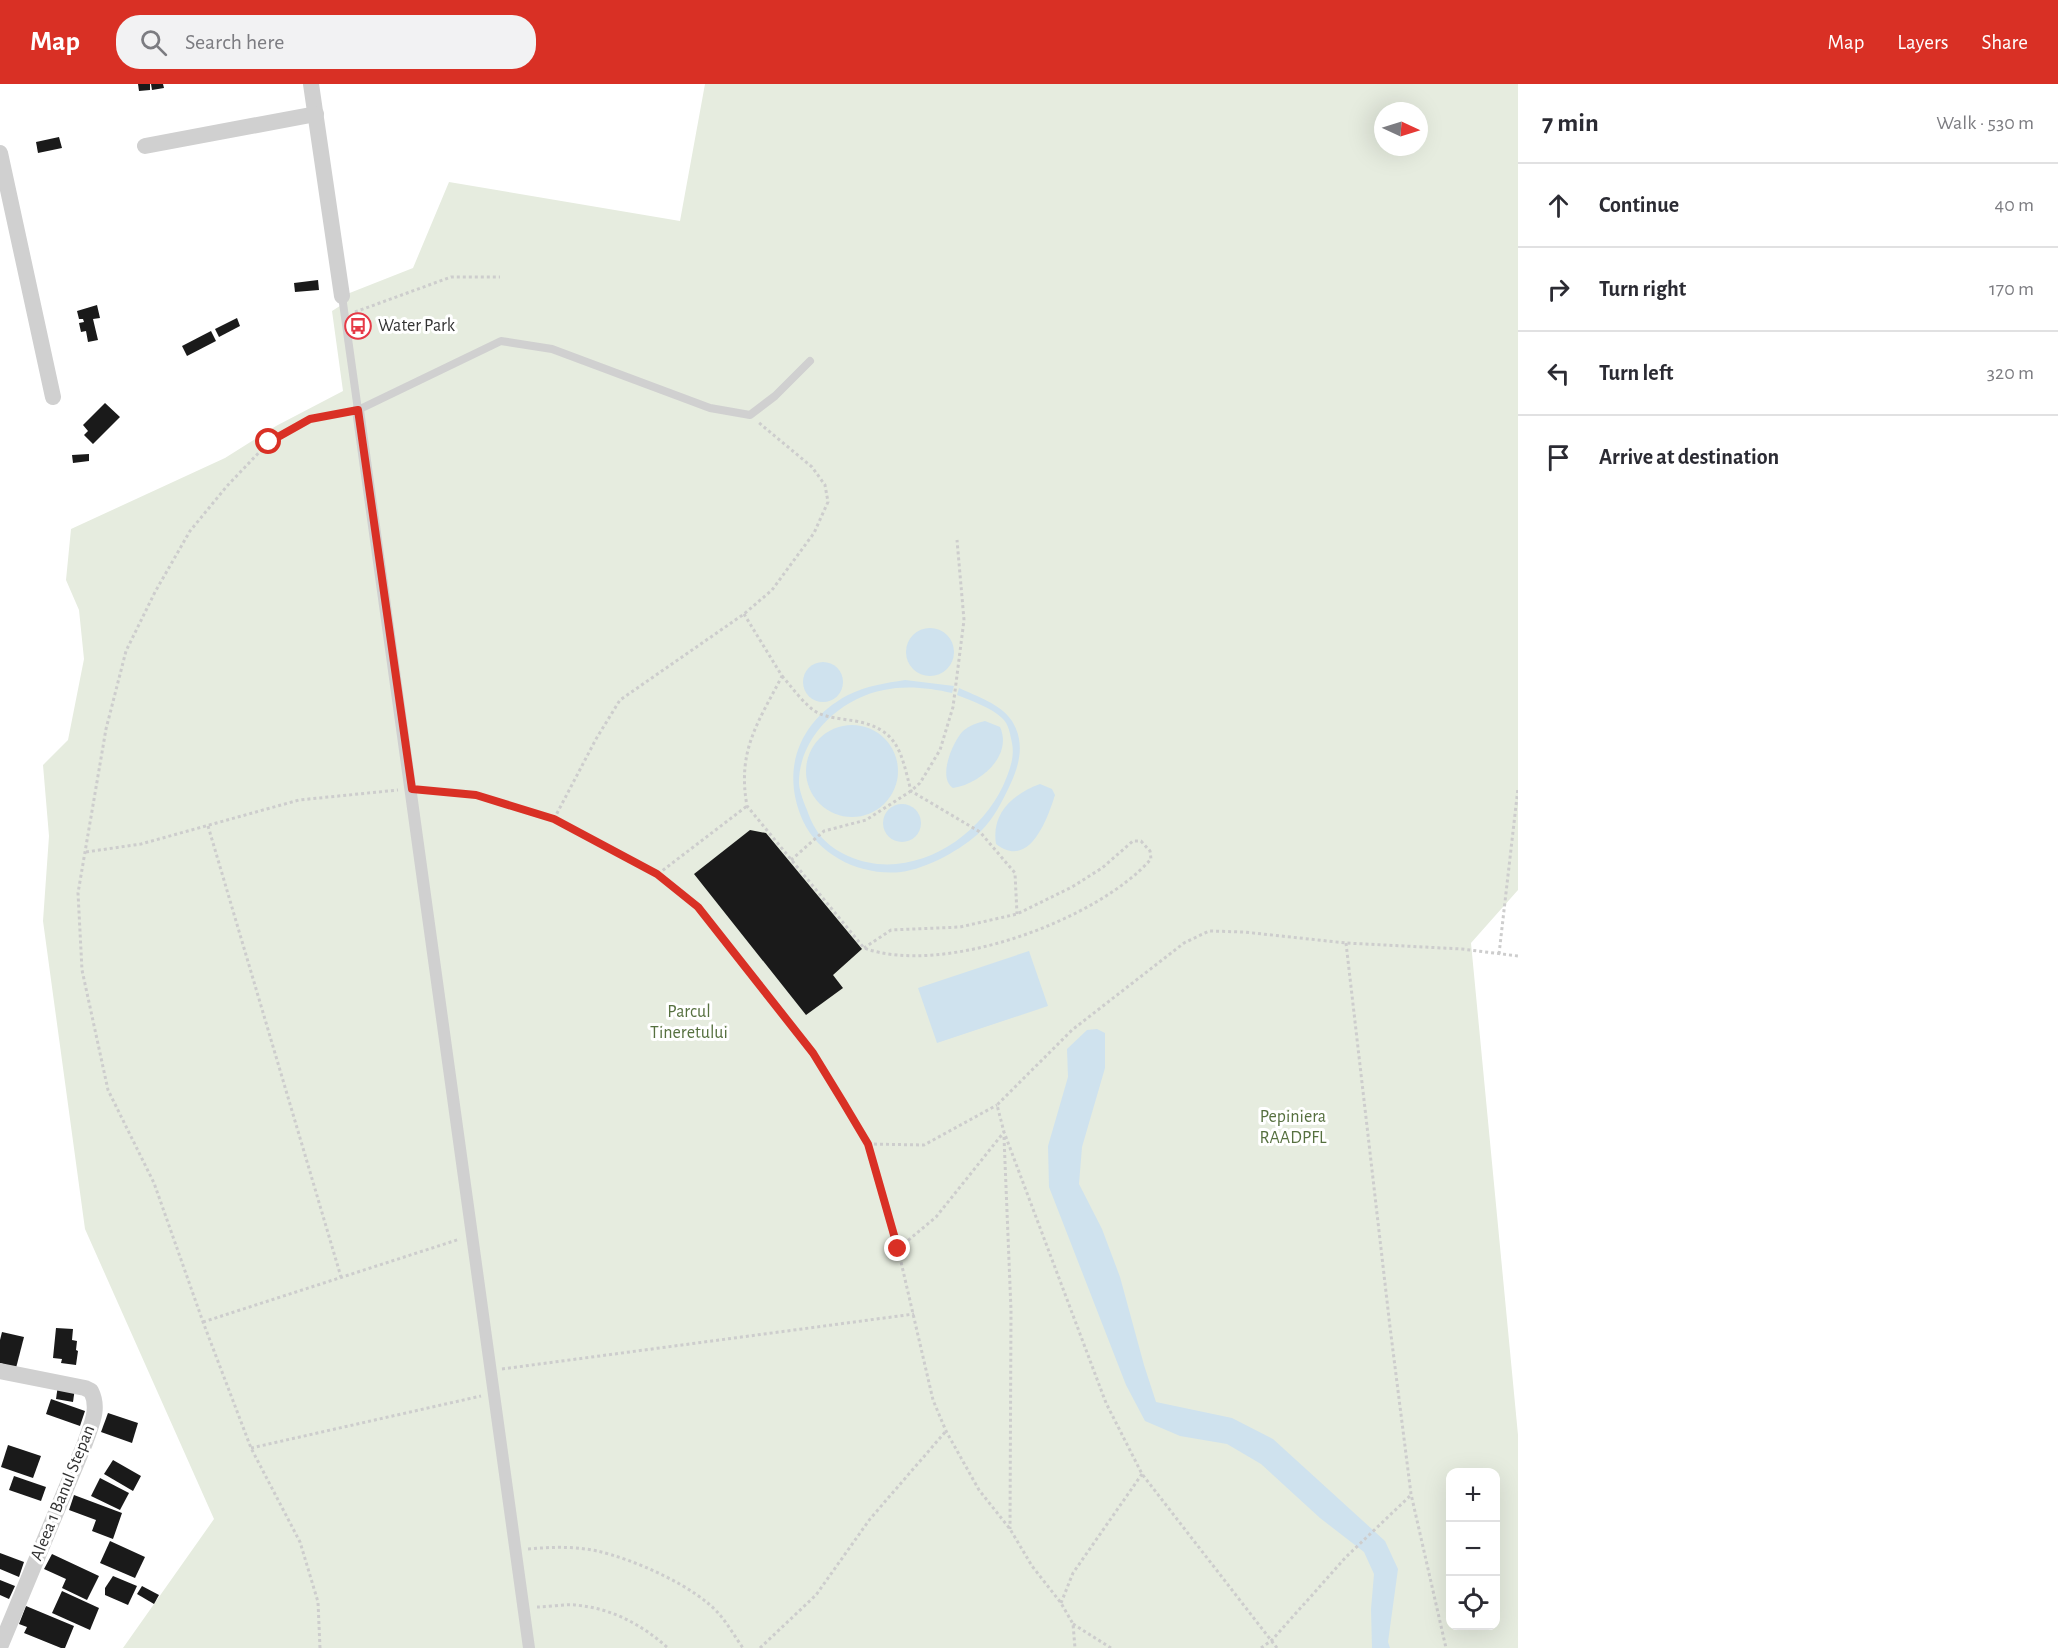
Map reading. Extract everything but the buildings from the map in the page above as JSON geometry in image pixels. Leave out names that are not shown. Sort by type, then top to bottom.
[{"type":"street","points":[[311,84],[342,296]]},
{"type":"street","points":[[146,146],[316,114]]},
{"type":"street","points":[[0,153],[53,397]]},
{"type":"street","points":[[358,410],[529,1648]]},
{"type":"street","name":"Aleea 1 Banul Stepan","points":[[0,1371],[85,1388],[91,1391],[96,1404],[96,1413],[85,1443],[0,1647]]},
{"type":"lane","points":[[342,296],[358,410],[501,341],[552,349],[710,408],[750,415],[775,396],[810,361]]},
{"type":"path","points":[[345,316],[451,277],[500,276]]},
{"type":"path","points":[[320,1648],[318,1602],[300,1542],[251,1448],[154,1183],[108,1090],[82,970],[78,893],[106,729],[126,651],[155,592],[190,531],[227,486],[269,442],[310,419],[358,410]]},
{"type":"path","points":[[554,819],[596,739],[620,700],[744,614],[772,590],[814,533],[828,502],[825,485],[812,467],[750,415]]},
{"type":"path","points":[[791,860],[824,831],[866,820],[911,791],[920,783],[940,750],[953,707],[964,620],[957,540]]},
{"type":"path","points":[[744,614],[782,676],[816,712],[868,724],[885,731],[894,741],[904,763],[911,791],[980,832],[1015,873],[1017,914]]},
{"type":"path","points":[[782,676],[757,723],[745,756],[743,788],[747,806],[864,948],[880,953],[933,955],[990,946],[1030,934],[1093,904],[1141,872],[1151,859],[1150,851],[1141,841],[1133,842],[1082,881],[1017,914],[960,927],[891,930],[864,948]]},
{"type":"path","points":[[1499,954],[1518,788]]},
{"type":"path","points":[[86,852],[141,844],[299,800],[412,789],[476,795],[554,819],[657,874],[698,907],[813,1053],[868,1144],[898,1249],[933,1400],[946,1431],[979,1490],[1010,1529],[1032,1566],[1061,1603],[1073,1624],[1075,1648]]},
{"type":"path","points":[[657,874],[747,806]]},
{"type":"path","points":[[208,826],[341,1277]]},
{"type":"path","points":[[868,1144],[924,1145],[997,1105],[1072,1030],[1184,943],[1209,931],[1244,932],[1346,943],[1462,949],[1518,956]]},
{"type":"path","points":[[1346,943],[1411,1494],[1446,1648]]},
{"type":"path","points":[[997,1105],[1004,1132],[1106,1403],[1142,1474],[1276,1648]]},
{"type":"path","points":[[898,1249],[936,1217],[1004,1132]]},
{"type":"path","points":[[1004,1132],[1011,1310],[1010,1529]]},
{"type":"path","points":[[203,1322],[473,1235]]},
{"type":"path","points":[[491,1371],[914,1314]]},
{"type":"path","points":[[251,1448],[494,1392]]},
{"type":"path","points":[[760,1648],[816,1595],[870,1520],[946,1431]]},
{"type":"path","points":[[1061,1603],[1073,1573],[1142,1474]]},
{"type":"path","points":[[1261,1648],[1272,1640],[1346,1557],[1411,1494]]},
{"type":"path","points":[[514,1550],[559,1547],[597,1551],[644,1567],[685,1587],[718,1613],[743,1648]]},
{"type":"path","points":[[523,1608],[574,1605],[606,1610],[639,1625],[668,1648]]},
{"type":"path","points":[[1073,1624],[1111,1648]]},
{"type":"green space","name":"Parcul Tineretului","points":[[705,84],[1518,84],[1518,890],[1471,943],[1518,1435],[1518,1648],[123,1648],[214,1519],[85,1229],[43,921],[49,836],[43,765],[68,740],[84,659],[79,610],[66,580],[71,529],[225,458],[276,426],[343,391],[332,311],[343,304],[342,296],[413,268],[449,182],[680,221]]},
{"type":"water","points":[[925,628],[935,628],[950,638],[954,652],[950,666],[944,672],[935,676],[925,676],[910,666],[906,657],[906,647],[916,632]]},
{"type":"water","points":[[823,662],[837,668],[843,682],[837,696],[823,702],[809,696],[803,682],[809,668]]},
{"type":"water","points":[[905,680],[954,686],[952,693],[909,687],[892,688],[868,694],[838,711],[814,736],[806,751],[799,784],[801,794],[814,825],[822,838],[833,848],[848,856],[871,863],[894,864],[917,860],[938,852],[958,839],[976,824],[991,806],[1003,786],[1011,765],[1013,749],[1010,733],[1006,723],[997,714],[957,695],[959,688],[988,701],[1007,715],[1019,737],[1020,753],[1016,769],[1001,804],[986,826],[973,838],[944,857],[922,867],[901,872],[872,871],[844,862],[820,845],[810,834],[796,802],[793,783],[794,766],[798,749],[806,733],[817,718],[831,706],[862,689]]},
{"type":"water","points":[[985,721],[1000,727],[1003,738],[998,758],[983,775],[974,781],[953,788],[946,776],[951,751],[963,731],[974,724]]},
{"type":"water","points":[[852,725],[870,729],[884,739],[894,753],[898,771],[894,789],[884,803],[870,813],[852,817],[834,813],[820,803],[810,789],[806,771],[810,753],[820,739],[834,729]]},
{"type":"water","points":[[1040,784],[1052,789],[1055,795],[1042,828],[1035,839],[1027,847],[1018,851],[1008,850],[996,844],[997,823],[1006,806],[1021,793]]},
{"type":"water","points":[[902,804],[915,810],[921,823],[915,836],[902,842],[889,836],[883,823],[889,810]]},
{"type":"water","points":[[1029,951],[1048,1006],[937,1043],[918,988]]},
{"type":"water","points":[[1097,1029],[1105,1033],[1105,1068],[1082,1147],[1079,1184],[1102,1229],[1120,1277],[1156,1402],[1232,1418],[1273,1439],[1385,1541],[1398,1569],[1388,1642],[1390,1648],[1372,1648],[1371,1609],[1374,1574],[1364,1552],[1320,1518],[1261,1464],[1227,1444],[1180,1436],[1145,1421],[1126,1385],[1049,1187],[1048,1146],[1068,1077],[1067,1049],[1087,1030]]},
{"type":"place","name":"Water Park","points":[[358,326]]},
{"type":"route","points":[[269,442],[310,419],[358,410],[412,789],[476,795],[554,819],[657,874],[698,907],[813,1053],[868,1144],[898,1249]]},
{"type":"park label","name":"Pepiniera RAADPFL","points":[[1293,1127]]}]
